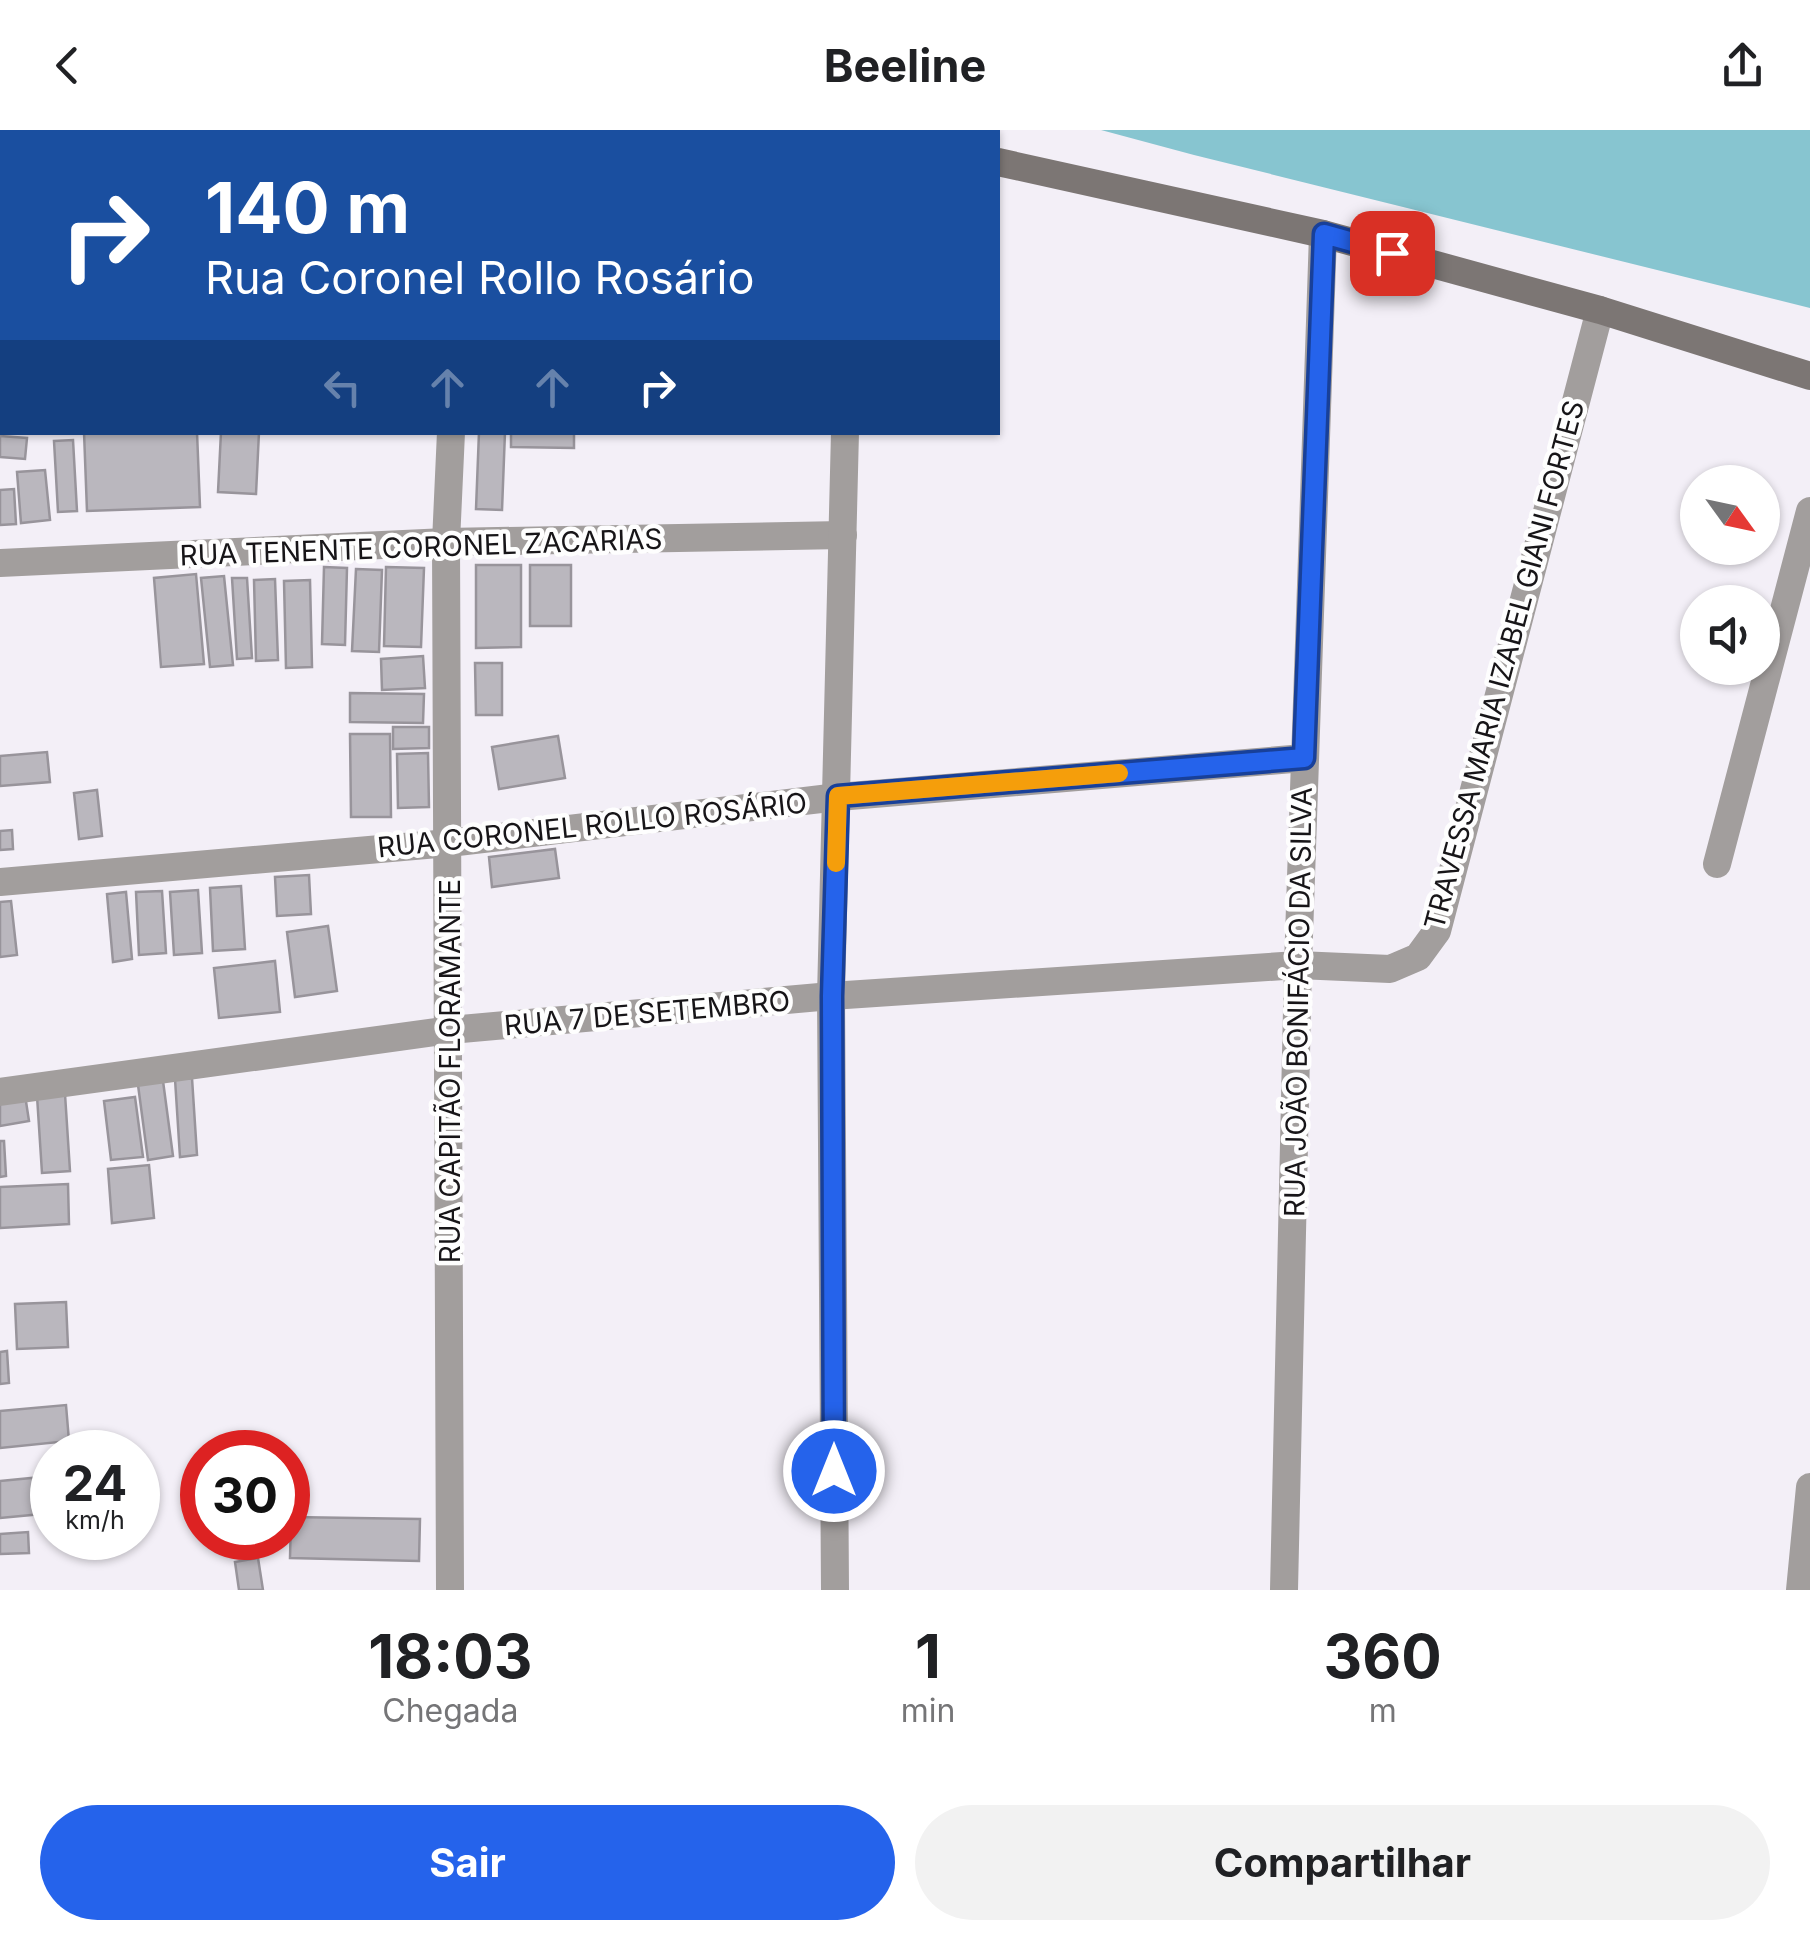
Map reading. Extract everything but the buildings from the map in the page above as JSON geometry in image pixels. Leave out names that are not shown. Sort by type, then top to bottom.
[{"type":"main road","points":[[1000,162],[1324,234],[1600,310],[1810,376]]},
{"type":"street","name":"RUA JOÃO BONIFÁCIO DA SILVA","points":[[1284,1590],[1304,758],[1324,234]]},
{"type":"street","name":"TRAVESSA MARIA IZABEL GIANI FORTES","points":[[1298,965],[1390,968],[1418,958],[1436,931],[1600,310]]},
{"type":"street","name":"RUA CAPITÃO FLORAMANTE","points":[[450,1590],[446,542],[451,435]]},
{"type":"street","points":[[836,1590],[832,996],[845,435]]},
{"type":"street","points":[[1717,864],[1810,511]]},
{"type":"street","name":"RUA TENENTE CORONEL ZACARIAS","points":[[0,563],[446,542],[843,536]]},
{"type":"street","name":"RUA CORONEL ROLLO ROSÁRIO","points":[[0,882],[449,843],[838,796],[1304,758]]},
{"type":"street","name":"RUA 7 DE SETEMBRO","points":[[0,1092],[450,1030],[832,996],[1298,965]]},
{"type":"street","points":[[1800,1590],[1810,1487]]},
{"type":"water","points":[[1101,130],[1810,130],[1810,308],[1194,155]]},
{"type":"slow traffic","points":[[836,863],[838,796],[1119,773]]},
{"type":"route","points":[[834,1471],[832,996],[838,796],[1304,758],[1324,234],[1392,253]]}]
